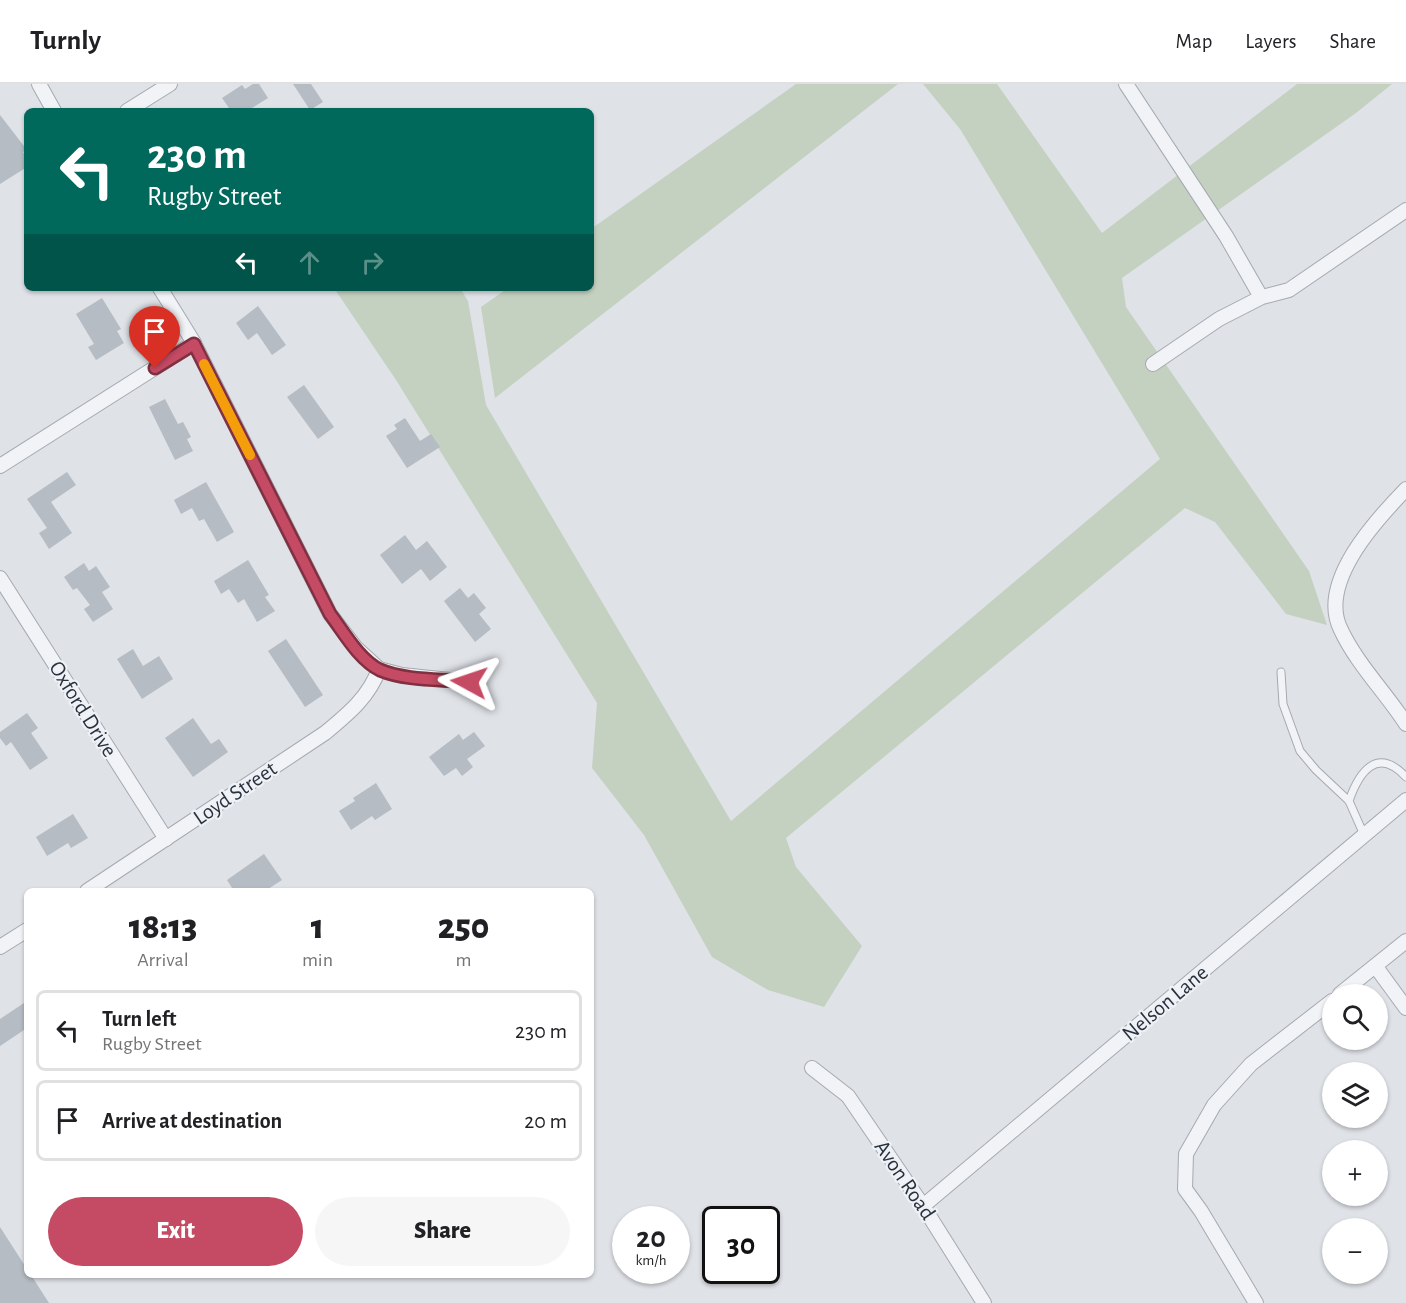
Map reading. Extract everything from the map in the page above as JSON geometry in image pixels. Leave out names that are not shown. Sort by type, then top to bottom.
[{"type":"street","points":[[39,84],[52,108]]},
{"type":"street","points":[[132,108],[170,84]]},
{"type":"street","points":[[1126,84],[1226,236],[1262,297]]},
{"type":"street","points":[[1153,363],[1219,319],[1262,297],[1289,290],[1406,210]]},
{"type":"street","points":[[162,291],[194,344],[330,614],[356,648],[379,669],[402,675],[469,682]]},
{"type":"street","points":[[0,465],[194,344]]},
{"type":"street","points":[[1406,489],[1376,521],[1359,545],[1342,577],[1335,607],[1341,632],[1406,724]]},
{"type":"street","name":"Oxford Drive","points":[[0,578],[166,839]]},
{"type":"street","name":"Loyd Street","points":[[92,888],[326,733],[353,710],[374,684],[379,669]]},
{"type":"street","name":"Nelson Lane","points":[[923,1206],[1406,800]]},
{"type":"street","points":[[0,947],[24,932]]},
{"type":"street","points":[[1353,984],[1406,941]]},
{"type":"street","points":[[1376,967],[1406,1008]]},
{"type":"street","points":[[1256,1303],[1201,1211],[1185,1189],[1186,1154],[1214,1106],[1251,1064],[1322,1009]]},
{"type":"street","name":"Avon Road","points":[[812,1068],[848,1096],[923,1206],[984,1303]]},
{"type":"lane","points":[[1281,672],[1283,705],[1300,751],[1316,770],[1349,801],[1364,836]]},
{"type":"lane","points":[[1349,801],[1357,778],[1368,767],[1381,763],[1393,765],[1406,777]]},
{"type":"green space","points":[[796,84],[898,84],[495,398],[481,307],[504,291],[594,291],[594,227]]},
{"type":"green space","points":[[923,84],[997,84],[1102,233],[1297,84],[1392,84],[1356,113],[1122,278],[1126,307],[1309,571],[1327,625],[1286,614],[1215,522],[1185,508],[786,838],[796,867],[862,946],[824,1007],[768,990],[712,957],[644,835],[592,768],[597,703],[396,380],[336,291],[462,291],[468,301],[486,405],[731,821],[1160,459],[960,129]]},
{"type":"building","points":[[253,84],[259,84],[268,98],[252,108],[229,108],[222,98],[242,85],[245,89]]},
{"type":"building","points":[[293,84],[311,84],[323,102],[309,108]]},
{"type":"building","points":[[0,115],[24,146],[24,169],[0,184]]},
{"type":"building","points":[[102,298],[121,329],[117,331],[124,343],[96,360],[88,347],[94,344],[76,314]]},
{"type":"building","points":[[258,306],[286,345],[272,355],[257,333],[248,340],[236,323]]},
{"type":"building","points":[[304,385],[334,427],[318,439],[287,397]]},
{"type":"building","points":[[165,399],[178,424],[183,422],[191,437],[187,439],[193,451],[175,460],[149,407]]},
{"type":"building","points":[[405,418],[420,441],[431,434],[440,447],[407,468],[386,436],[397,429],[394,425]]},
{"type":"building","points":[[67,472],[76,485],[51,502],[72,533],[49,549],[39,533],[47,528],[27,499]]},
{"type":"building","points":[[206,482],[234,532],[217,542],[204,519],[199,521],[192,508],[181,514],[174,500]]},
{"type":"building","points":[[405,535],[416,550],[427,541],[447,567],[430,581],[421,569],[402,584],[380,555]]},
{"type":"building","points":[[248,560],[269,595],[265,597],[275,611],[257,622],[244,599],[238,603],[229,589],[221,594],[214,581]]},
{"type":"building","points":[[84,563],[89,571],[96,566],[110,587],[102,592],[113,609],[93,622],[84,609],[90,605],[77,588],[73,590],[64,577]]},
{"type":"building","points":[[460,588],[468,598],[474,593],[486,608],[479,614],[491,629],[475,642],[444,601]]},
{"type":"building","points":[[286,639],[323,695],[305,707],[268,651]]},
{"type":"building","points":[[133,649],[143,666],[159,656],[173,679],[142,699],[117,659]]},
{"type":"building","points":[[27,713],[38,728],[31,733],[48,758],[30,770],[11,742],[6,746],[0,738],[0,732]]},
{"type":"building","points":[[193,718],[211,744],[219,739],[228,752],[193,777],[165,738]]},
{"type":"building","points":[[474,732],[485,746],[467,759],[473,767],[462,776],[456,768],[444,776],[429,757],[459,734],[463,740]]},
{"type":"building","points":[[376,783],[392,809],[375,820],[372,816],[351,830],[339,811],[355,801],[353,798]]},
{"type":"building","points":[[73,814],[88,838],[71,848],[68,843],[47,856],[36,837]]},
{"type":"building","points":[[264,854],[282,880],[270,888],[232,888],[227,880]]},
{"type":"building","points":[[24,1003],[24,1030],[0,1046],[0,1019]]},
{"type":"building","points":[[0,1227],[24,1264],[24,1278],[33,1278],[49,1303],[0,1303]]},
{"type":"slow traffic","points":[[204,364],[250,455]]},
{"type":"route","points":[[155,368],[194,344],[330,614],[356,648],[379,669],[402,675],[469,682]]}]
